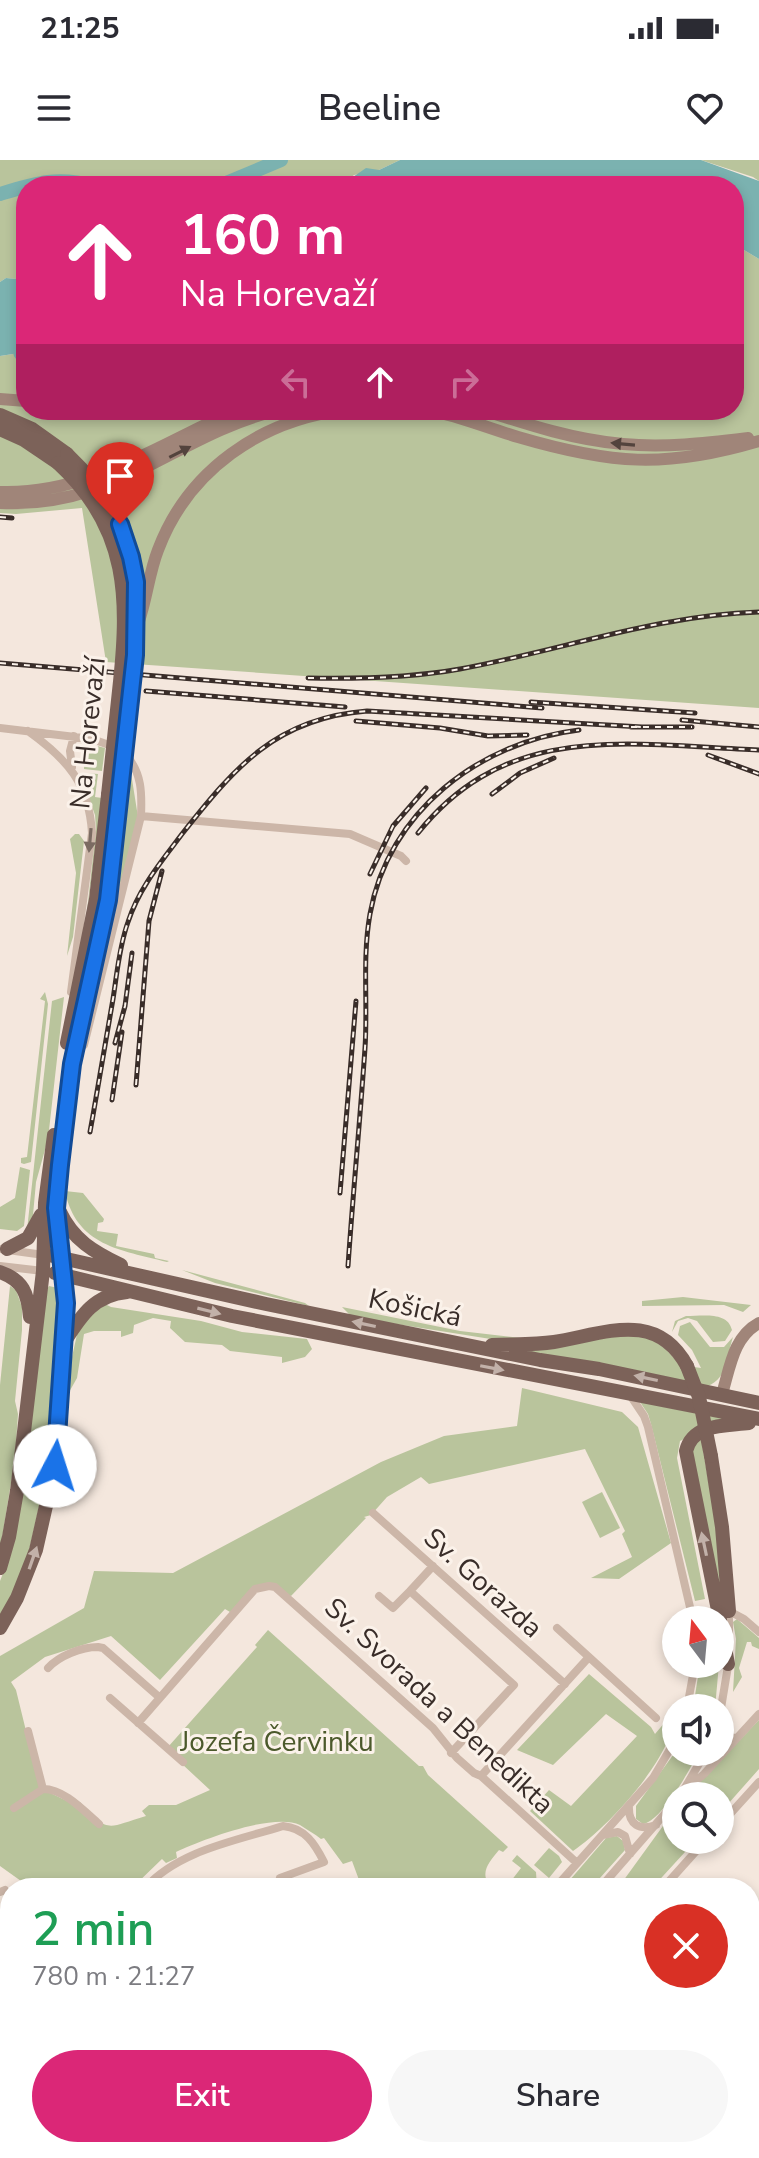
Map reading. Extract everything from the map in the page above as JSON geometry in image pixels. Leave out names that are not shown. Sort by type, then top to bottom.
[{"type":"main road","name":"Na Horevaží","points":[[0,415],[32,429],[62,458],[95,483],[120,524],[134,570],[137,624],[114,796],[71,1025],[33,1343]]},
{"type":"main road","points":[[0,492],[56,488],[102,475],[216,420]]},
{"type":"main road","points":[[0,503],[50,502],[108,486],[249,420]]},
{"type":"main road","points":[[137,624],[159,548],[182,504],[221,460],[252,439],[297,420]]},
{"type":"main road","points":[[464,420],[576,452],[631,460],[673,461],[728,450],[759,439]]},
{"type":"main road","points":[[517,420],[565,434],[622,444],[701,444],[759,439]]},
{"type":"main road","points":[[0,429],[62,458]]},
{"type":"main road","name":"Na Horevaží","points":[[0,1628],[26,1577],[45,1518],[55,1466],[66,1303],[51,1200],[74,1054],[103,932],[125,624],[122,572],[112,539],[97,508],[62,458]]},
{"type":"main road","points":[[4,1249],[25,1240],[33,1232],[51,1200],[82,1242],[141,1274]]},
{"type":"main road","name":"Košická","points":[[44,1255],[332,1318],[759,1403]]},
{"type":"main road","name":"Košická","points":[[43,1271],[232,1316],[759,1421]]},
{"type":"main road","points":[[0,1272],[10,1275],[24,1287],[29,1302],[33,1343],[13,1520],[0,1568]]},
{"type":"main road","points":[[64,1341],[83,1313],[94,1303],[110,1295],[133,1292]]},
{"type":"main road","points":[[704,1409],[722,1394],[740,1340],[759,1323]]},
{"type":"main road","points":[[465,1345],[551,1343],[628,1328],[648,1332],[677,1350],[699,1397],[711,1456],[722,1527],[723,1606]]},
{"type":"main road","points":[[720,1606],[686,1451],[690,1439],[702,1429],[759,1421]]},
{"type":"street","name":"Na Horevaží","points":[[0,728],[107,742],[129,758],[140,781],[141,816],[84,1045],[74,1054]]},
{"type":"street","name":"Na Horevaží","points":[[28,731],[55,751],[72,769],[91,815],[92,833],[71,992],[71,1025]]},
{"type":"street","points":[[72,769],[70,751],[74,736]]},
{"type":"street","points":[[141,816],[350,834],[406,861]]},
{"type":"street","points":[[4,1249],[44,1255]]},
{"type":"street","points":[[0,1266],[43,1271]]},
{"type":"street","points":[[328,1335],[332,1318]]},
{"type":"street","points":[[437,1357],[439,1340]]},
{"type":"street","points":[[628,1393],[648,1427],[690,1606]]},
{"type":"street","name":"Sv. Gorazda","points":[[373,1513],[565,1684]]},
{"type":"street","points":[[379,1596],[393,1608],[433,1566]]},
{"type":"street","name":"Sv. Svorada a Benedikta","points":[[159,1697],[255,1589],[269,1586],[280,1590],[432,1726],[451,1753],[481,1776],[577,1863]]},
{"type":"street","points":[[410,1591],[514,1685],[451,1753]]},
{"type":"street","points":[[734,1619],[744,1619],[759,1632]]},
{"type":"street","points":[[557,1628],[656,1718]]},
{"type":"street","points":[[48,1668],[55,1660],[65,1656],[103,1648],[159,1697],[138,1723]]},
{"type":"street","points":[[481,1776],[589,1657]]},
{"type":"street","points":[[110,1698],[183,1762]]},
{"type":"street","points":[[695,1782],[759,1714]]},
{"type":"street","points":[[28,1731],[43,1789]]},
{"type":"street","points":[[564,1878],[653,1778],[662,1763]]},
{"type":"street","points":[[734,1810],[759,1782]]},
{"type":"street","points":[[14,1808],[48,1788],[69,1799],[99,1824]]},
{"type":"street","points":[[629,1806],[635,1825],[647,1828],[656,1825]]},
{"type":"street","points":[[609,1878],[662,1818]]},
{"type":"street","points":[[156,1878],[187,1857],[283,1826],[295,1828],[315,1845],[324,1862],[280,1878]]},
{"type":"street","points":[[603,1835],[618,1832],[625,1836],[630,1854]]},
{"type":"street","points":[[672,1878],[693,1854]]},
{"type":"street","points":[[0,1933],[0,1947]]},
{"type":"green space","points":[[0,160],[400,160],[379,170],[353,176],[16,176],[16,279],[6,278],[0,282]]},
{"type":"green space","points":[[701,160],[759,160],[759,181],[753,177]]},
{"type":"green space","points":[[744,250],[759,259],[759,708],[106,662],[82,508],[0,513],[0,356],[16,354],[16,420],[744,420]]},
{"type":"green space","points":[[85,743],[105,748],[102,771],[84,769]]},
{"type":"green space","points":[[131,773],[138,817],[118,893]]},
{"type":"green space","points":[[98,774],[95,797],[102,798],[85,929],[96,829],[95,815],[81,776]]},
{"type":"green space","points":[[79,834],[84,841],[73,937],[67,956],[76,873],[70,839]]},
{"type":"green space","points":[[45,992],[48,1004],[31,1162],[24,1164],[21,1158],[27,1157],[45,1001],[40,999]]},
{"type":"green space","points":[[64,997],[48,1139],[36,1182],[32,1226],[27,1230],[52,1001]]},
{"type":"green space","points":[[20,1167],[30,1170],[24,1226],[17,1231],[0,1229],[0,1207],[15,1198]]},
{"type":"green space","points":[[65,1191],[83,1193],[104,1219],[98,1223],[97,1231],[118,1234],[116,1246],[154,1254],[155,1258],[169,1261],[167,1262],[117,1249],[103,1243],[79,1224]]},
{"type":"green space","points":[[182,1270],[305,1303],[309,1306],[215,1283]]},
{"type":"green space","points":[[10,1286],[16,1290],[22,1307],[22,1330],[15,1401],[18,1414],[15,1458],[0,1551],[0,1385]]},
{"type":"green space","points":[[49,1286],[58,1288],[59,1304],[48,1467],[26,1564],[0,1619],[0,1581],[9,1558]]},
{"type":"green space","points":[[683,1297],[751,1305],[743,1312],[724,1305],[642,1306],[642,1301]]},
{"type":"green space","points":[[103,1303],[242,1332],[307,1339],[312,1349],[305,1357],[282,1363],[282,1357],[230,1351],[222,1345],[185,1342],[170,1328],[171,1321],[153,1318],[134,1325],[133,1333],[121,1337],[121,1331],[84,1334],[77,1378],[68,1394],[78,1330]]},
{"type":"green space","points":[[342,1307],[460,1331],[521,1338],[497,1340],[352,1317]]},
{"type":"green space","points":[[686,1316],[720,1317],[730,1324],[732,1330],[725,1341],[713,1342],[697,1321],[688,1318],[678,1321],[672,1332],[675,1321]]},
{"type":"green space","points":[[690,1322],[710,1347],[724,1347],[733,1337],[720,1378],[708,1386],[519,1350],[596,1336],[640,1335],[658,1342],[680,1365],[701,1368],[692,1350],[678,1335],[680,1326]]},
{"type":"green space","name":"Jozefa Červinku","points":[[522,1388],[622,1412],[638,1427],[671,1543],[619,1579],[591,1578],[632,1557],[622,1534],[625,1531],[585,1449],[429,1484],[421,1477],[387,1497],[371,1515],[364,1517],[291,1596],[263,1584],[230,1612],[225,1609],[160,1680],[111,1636],[45,1657],[11,1682],[16,1690],[40,1788],[67,1801],[80,1802],[103,1824],[115,1825],[146,1816],[142,1811],[149,1805],[176,1805],[210,1790],[168,1747],[257,1647],[255,1645],[268,1630],[419,1766],[423,1766],[428,1775],[508,1847],[503,1852],[499,1850],[492,1859],[486,1868],[486,1878],[358,1878],[352,1861],[343,1864],[324,1838],[288,1822],[238,1829],[187,1847],[176,1852],[177,1858],[166,1863],[162,1859],[142,1878],[17,1878],[0,1866],[0,1656],[84,1608],[94,1571],[173,1573],[381,1462],[444,1436],[517,1426]]},
{"type":"green space","points":[[640,1402],[726,1419],[680,1441],[677,1458],[705,1599],[695,1601],[651,1424]]},
{"type":"green space","points":[[701,1438],[716,1526],[722,1596],[689,1450]]},
{"type":"green space","points":[[602,1492],[620,1528],[600,1538],[582,1502]]},
{"type":"green space","points":[[737,1619],[759,1638],[759,1649],[747,1642],[739,1668],[742,1677],[733,1692],[736,1639],[734,1621]]},
{"type":"green space","points":[[589,1674],[651,1727],[655,1734],[662,1726],[662,1752],[653,1767],[605,1825],[573,1851],[530,1811],[549,1790],[571,1806],[637,1736],[606,1714],[553,1765],[517,1750]]},
{"type":"green space","points":[[698,1678],[718,1678],[716,1694],[695,1694]]},
{"type":"green space","points":[[759,1720],[759,1769],[734,1797],[734,1782],[699,1782],[715,1766],[734,1766],[734,1746]]},
{"type":"green space","points":[[665,1766],[691,1766],[681,1782],[662,1782],[662,1810],[650,1821],[643,1824],[636,1819],[636,1806]]},
{"type":"green space","points":[[662,1827],[662,1854],[683,1854],[661,1878],[625,1878]]},
{"type":"green space","points":[[617,1836],[623,1841],[625,1850],[600,1878],[572,1878],[606,1838]]},
{"type":"green space","points":[[549,1848],[562,1862],[549,1878],[534,1865]]},
{"type":"green space","points":[[517,1855],[536,1872],[536,1878],[513,1878],[521,1868],[512,1861]]},
{"type":"water","points":[[400,160],[701,160],[759,181],[759,259],[744,250],[744,176],[354,176],[366,168],[379,170]]},
{"type":"water","points":[[6,278],[16,279],[16,354],[0,356],[0,282]]},
{"type":"waterway","points":[[243,176],[281,160]]},
{"type":"waterway","points":[[0,194],[16,190]]},
{"type":"railway","points":[[0,517],[12,518]]},
{"type":"railway","points":[[308,678],[384,677],[441,672],[645,627],[759,612]]},
{"type":"railway","points":[[0,663],[542,708]]},
{"type":"railway","points":[[146,691],[345,707]]},
{"type":"railway","points":[[531,702],[695,713]]},
{"type":"railway","points":[[90,1132],[120,951],[138,898],[182,834],[220,788],[260,750],[282,735],[307,724],[367,711],[642,727]]},
{"type":"railway","points":[[682,720],[759,727]]},
{"type":"railway","points":[[356,721],[440,728],[488,736],[527,735]]},
{"type":"railway","points":[[631,727],[692,727]]},
{"type":"railway","points":[[348,1266],[365,1048],[368,931],[380,877],[396,844],[418,814],[444,788],[507,749],[542,737],[579,730]]},
{"type":"railway","points":[[418,833],[454,796],[492,771],[532,755],[575,747],[619,744],[759,750]]},
{"type":"railway","points":[[708,755],[759,774]]},
{"type":"railway","points":[[492,794],[520,773],[554,758]]},
{"type":"railway","points":[[370,874],[393,826],[426,788]]},
{"type":"railway","points":[[136,1085],[149,921],[162,871]]},
{"type":"railway","points":[[115,1043],[125,1006],[132,953]]},
{"type":"railway","points":[[340,1193],[356,1001]]},
{"type":"railway","points":[[112,1100],[122,1032]]},
{"type":"route","points":[[55,1466],[66,1303],[56,1208],[66,1103],[108,900],[135,655],[136,582],[120,524]]}]
